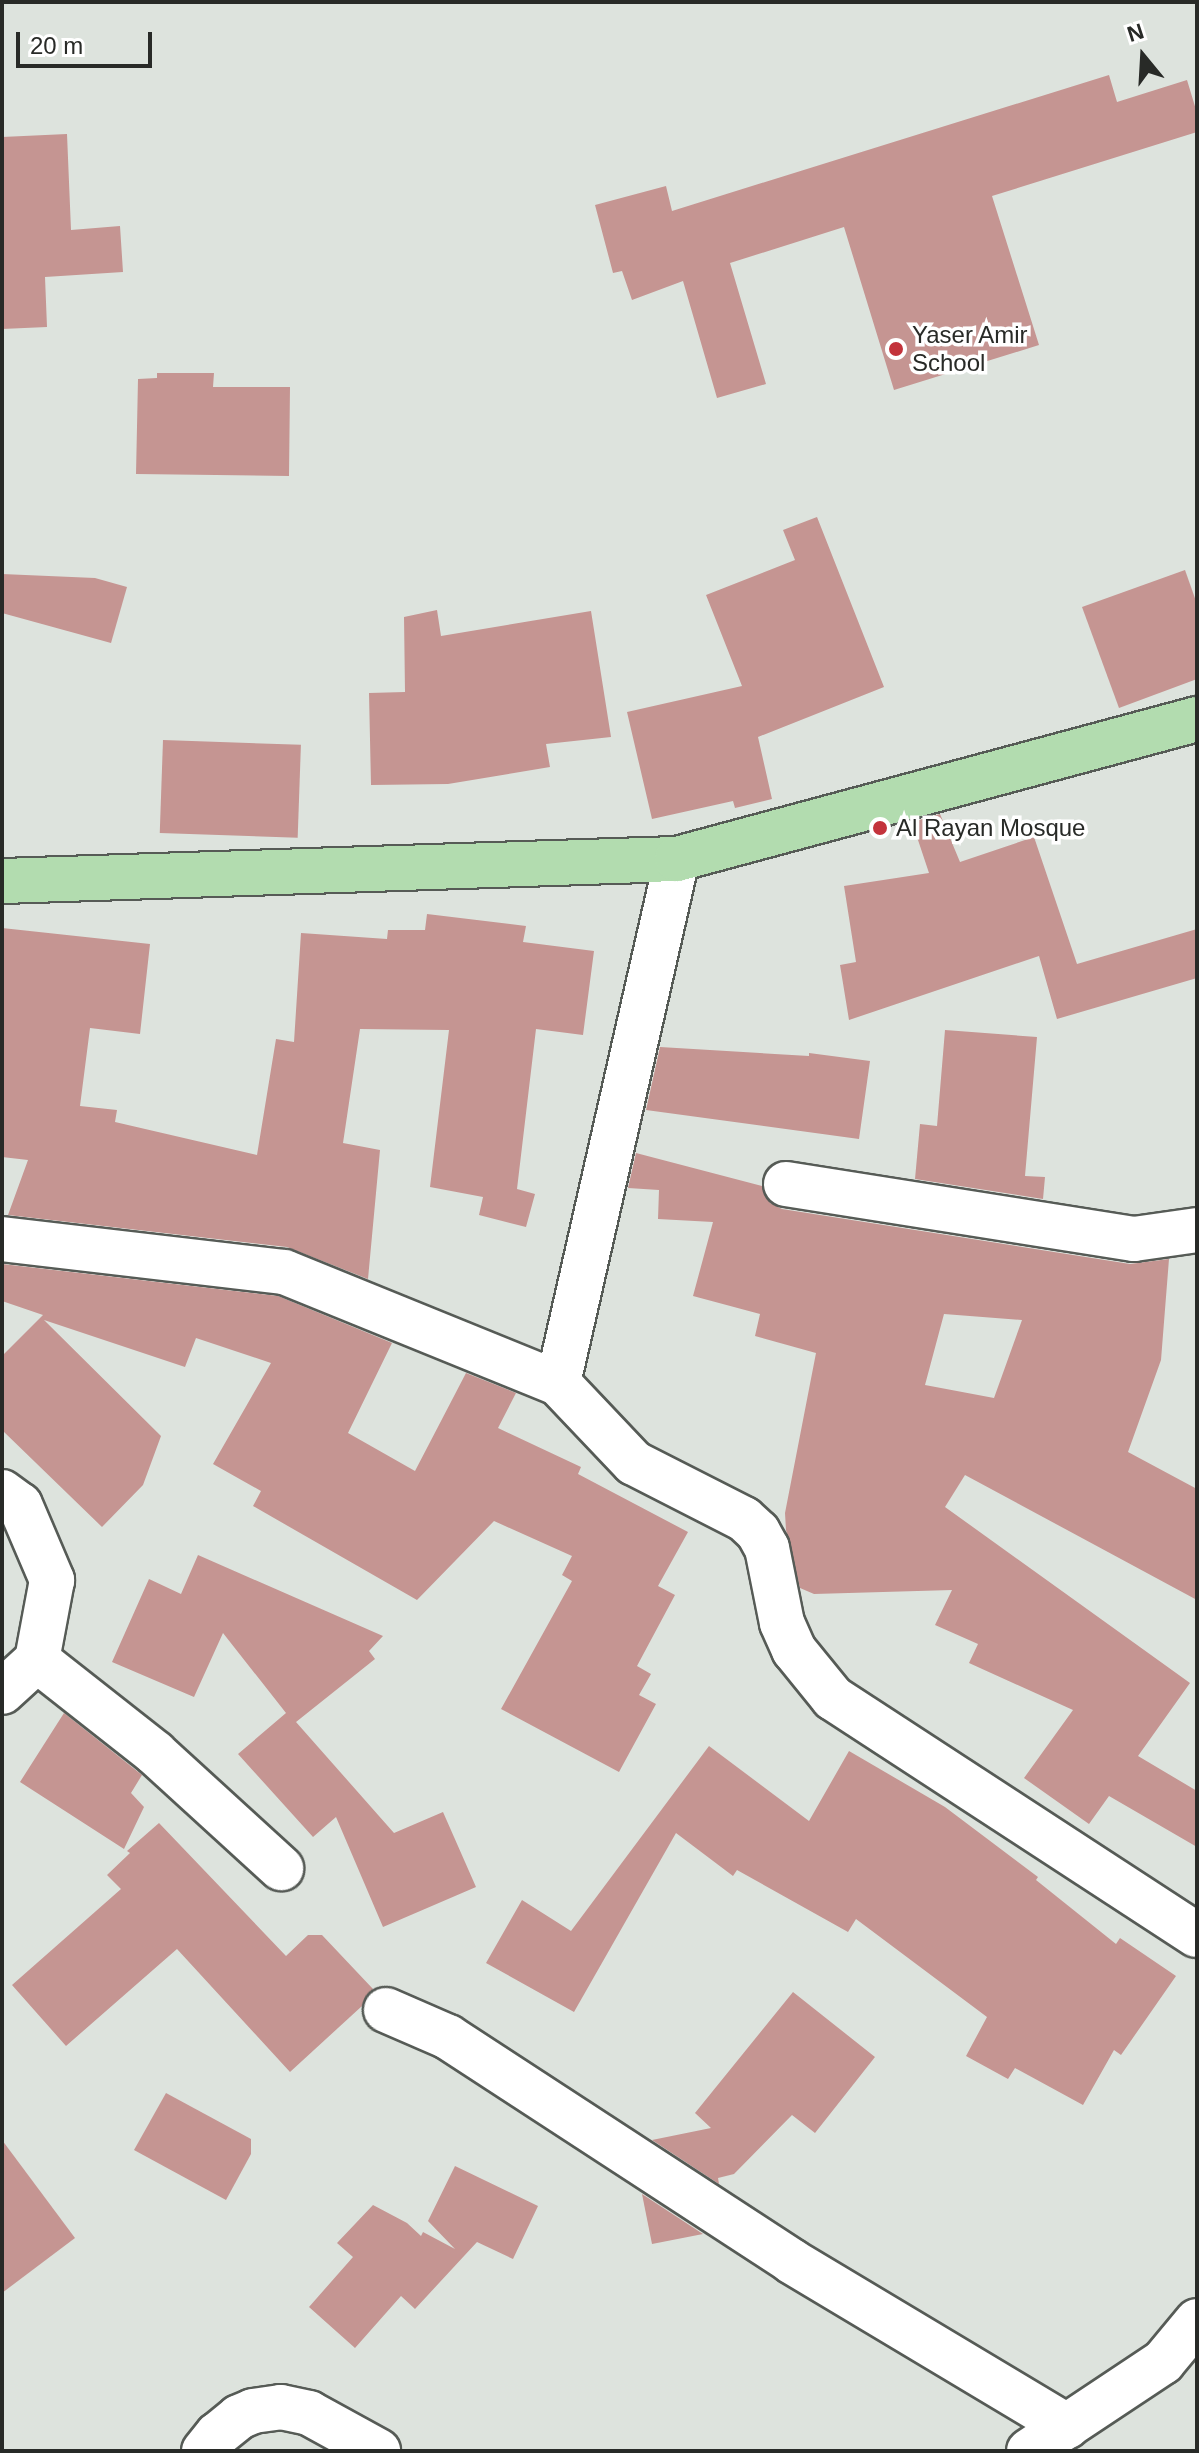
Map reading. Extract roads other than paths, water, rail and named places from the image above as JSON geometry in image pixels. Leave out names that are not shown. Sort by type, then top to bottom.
[{"type":"main road","points":[[2,881],[677,859],[1197,719]]},
{"type":"street","points":[[558,1383],[677,859]]},
{"type":"street","points":[[786,1184],[1134,1239],[1197,1230]]},
{"type":"street","points":[[2,1239],[284,1272],[558,1383],[634,1463],[744,1519],[758,1532],[767,1548],[782,1623],[794,1650],[833,1698],[1197,1935]]},
{"type":"street","points":[[2,1492],[20,1505],[52,1580],[37,1660],[2,1692]]},
{"type":"street","points":[[37,1660],[155,1753],[281,1868]]},
{"type":"street","points":[[386,2010],[448,2037],[791,2261],[1067,2426]]},
{"type":"street","points":[[1029,2451],[1163,2362],[1197,2321]]},
{"type":"street","points":[[204,2451],[239,2417],[253,2411],[281,2407],[309,2413],[378,2451]]},
{"type":"place","name":"Yaser Amir School","points":[[896,349]]},
{"type":"place","name":"Al Rayan Mosque","points":[[880,828]]}]
